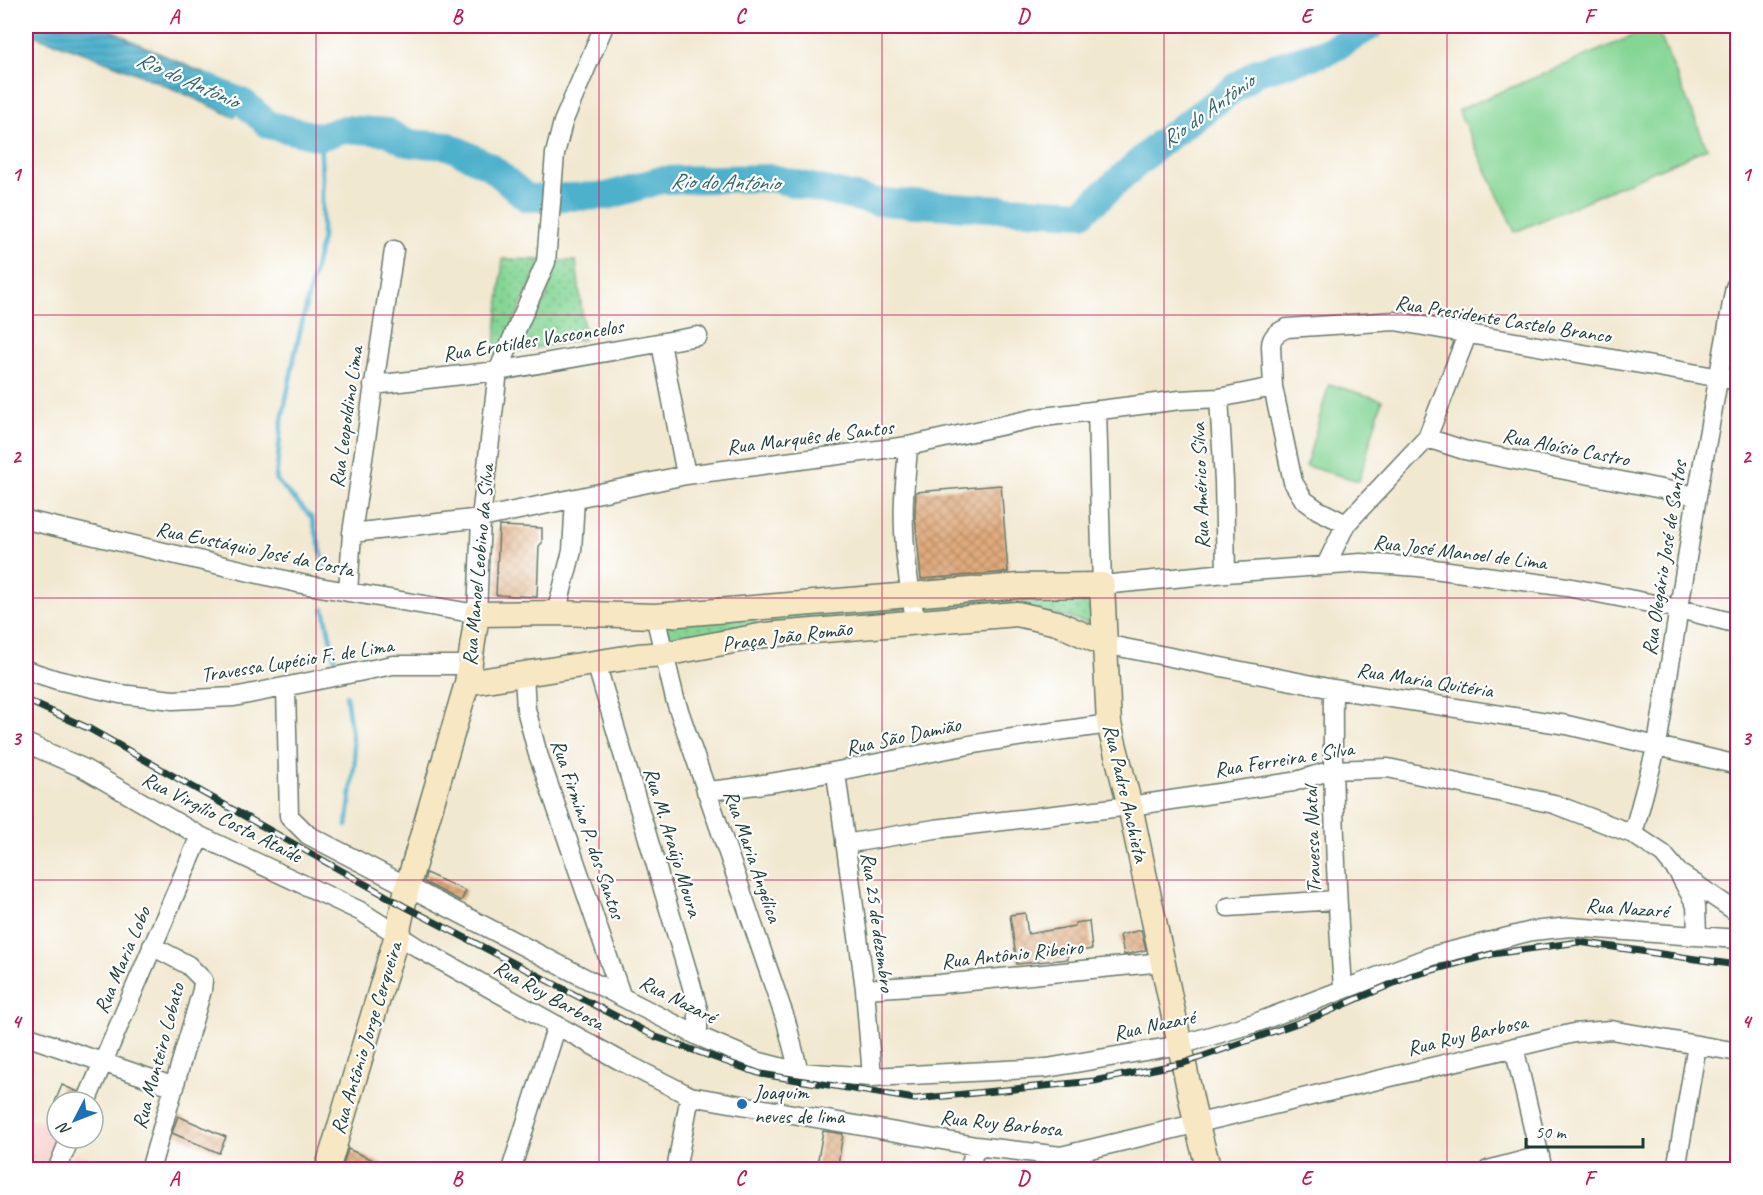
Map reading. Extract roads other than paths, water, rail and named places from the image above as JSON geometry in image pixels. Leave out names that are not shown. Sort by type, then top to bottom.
[{"type":"street","name":"Rua Manoel Leobino da Silva","points":[[406,897],[469,674],[477,614],[481,518],[498,371],[546,262],[555,154],[563,122],[604,26]]},
{"type":"street","name":"Rua Leopoldino Lima","points":[[348,592],[352,533],[394,250]]},
{"type":"street","name":"Rua Olegário José de Santos","points":[[1633,834],[1657,745],[1697,496],[1735,287]]},
{"type":"street","name":"Rua Presidente Castelo Branco","points":[[1273,387],[1271,341],[1275,334],[1287,328],[1395,321],[1737,381]]},
{"type":"street","points":[[1326,566],[1346,524],[1426,438],[1467,335]]},
{"type":"street","name":"Rua Erotildes Vasconcelos","points":[[373,385],[498,371],[698,336]]},
{"type":"street","points":[[661,343],[686,475]]},
{"type":"street","points":[[1273,387],[1293,482],[1304,500],[1346,524]]},
{"type":"street","name":"Rua Marquês de Santos","points":[[352,533],[481,518],[686,475],[908,446],[1036,418],[1180,400],[1219,398],[1273,387]]},
{"type":"street","name":"Rua Américo Silva","points":[[1219,398],[1226,573]]},
{"type":"street","name":"Rua Padre Anchieta","points":[[1097,411],[1104,644],[1109,724],[1130,806],[1180,1045],[1209,1170]]},
{"type":"street","name":"Rua Aloísio Castro","points":[[1426,438],[1464,450],[1697,496]]},
{"type":"street","points":[[908,446],[904,499],[905,536],[916,624]]},
{"type":"street","points":[[556,613],[572,551],[575,499]]},
{"type":"street","name":"Rua Eustáquio José da Costa","points":[[26,520],[290,581],[477,614]]},
{"type":"street","name":"Rua José Manoel de Lima","points":[[1102,585],[1360,563],[1419,567],[1567,587],[1680,609],[1737,624]]},
{"type":"street","name":"Praça João Romão","points":[[477,614],[556,613],[655,616],[1019,586],[1102,585]]},
{"type":"street","points":[[1017,614],[1019,586]]},
{"type":"street","points":[[765,608],[765,635]]},
{"type":"street","name":"Praça João Romão","points":[[469,674],[524,675],[664,654],[765,635],[1017,614],[1057,623],[1104,644]]},
{"type":"street","name":"Rua Maria Angélica","points":[[655,616],[675,699],[786,1021],[799,1072]]},
{"type":"street","name":"Rua Maria Quitéria","points":[[1104,644],[1333,689],[1568,724],[1737,765]]},
{"type":"street","name":"Rua M. Araújo Moura","points":[[596,663],[698,1009],[698,1036]]},
{"type":"street","name":"Travessa Lupécio F. de Lima","points":[[26,670],[57,680],[120,694],[173,700],[234,698],[393,665],[469,674]]},
{"type":"street","name":"Rua Firmino P. dos Santos","points":[[524,675],[526,709],[537,751],[621,995]]},
{"type":"street","name":"Rua Nazaré","points":[[286,688],[289,816],[308,835],[406,897],[621,995],[698,1036],[756,1061],[799,1072],[872,1077],[1047,1068],[1180,1045],[1258,1023],[1343,988],[1432,956],[1532,931],[1570,927],[1737,939]]},
{"type":"street","name":"Travessa Natal","points":[[1333,689],[1332,770],[1336,900],[1343,988]]},
{"type":"street","name":"Rua São Damião","points":[[706,790],[748,787],[836,773],[965,746],[1109,724]]},
{"type":"street","name":"Rua Virgílio Costa Ataíde","points":[[26,743],[83,768],[200,836],[360,911],[397,935]]},
{"type":"street","name":"Rua Ferreira e Silva","points":[[845,844],[935,829],[1130,806],[1293,782],[1332,770],[1388,768],[1554,804],[1633,834],[1663,854],[1678,872],[1696,905],[1697,935]]},
{"type":"street","name":"Rua 25 de dezembro","points":[[836,773],[865,989],[872,1077]]},
{"type":"street","name":"Rua Maria Lobo","points":[[91,1090],[200,836]]},
{"type":"street","points":[[1678,872],[1737,913]]},
{"type":"street","name":"Rua Antônio Jorge Cerqueira","points":[[327,1170],[397,935],[406,897]]},
{"type":"street","points":[[1228,907],[1336,900]]},
{"type":"street","name":"Rua Ruy Barbosa","points":[[397,935],[619,1060],[690,1096],[1063,1163],[1197,1122],[1574,1033],[1611,1030],[1737,1052]]},
{"type":"street","name":"Rua Monteiro Lobato","points":[[150,1170],[176,1087],[203,980],[188,965],[152,946]]},
{"type":"street","name":"Rua Antônio Ribeiro","points":[[865,989],[1163,962]]},
{"type":"street","points":[[511,1170],[557,1025]]},
{"type":"street","points":[[26,1036],[176,1087]]},
{"type":"street","points":[[1676,1170],[1697,1045]]},
{"type":"street","points":[[1488,1170],[1541,1163],[1514,1047]]},
{"type":"street","points":[[676,1170],[690,1096]]},
{"type":"street","points":[[969,1170],[976,1146]]},
{"type":"street","points":[[57,1170],[65,1150]]},
{"type":"water","name":"Rio do Antônio","points":[[26,26],[106,26],[130,40],[248,93],[234,117],[131,71],[26,33]]},
{"type":"waterway","name":"Rio do Antônio","points":[[209,88],[244,103],[269,125],[320,137],[344,129],[388,132],[407,143],[449,146],[491,167],[527,198],[607,196],[661,180],[771,178],[877,202],[1082,213],[1160,143],[1257,72],[1329,51],[1371,26]]},
{"type":"waterway","points":[[320,137],[322,238],[295,353],[281,426],[276,480],[312,518],[325,565]]},
{"type":"waterway","points":[[324,609],[335,659]]},
{"type":"waterway","points":[[346,695],[355,759],[347,826]]},
{"type":"railway","points":[[26,700],[90,729],[404,906],[656,1037],[761,1074],[915,1099],[1094,1081],[1184,1063],[1320,1015],[1410,976],[1492,954],[1579,942],[1738,967]]},
{"type":"place","name":"Joaquim neves de lima","points":[[742,1104]]}]
